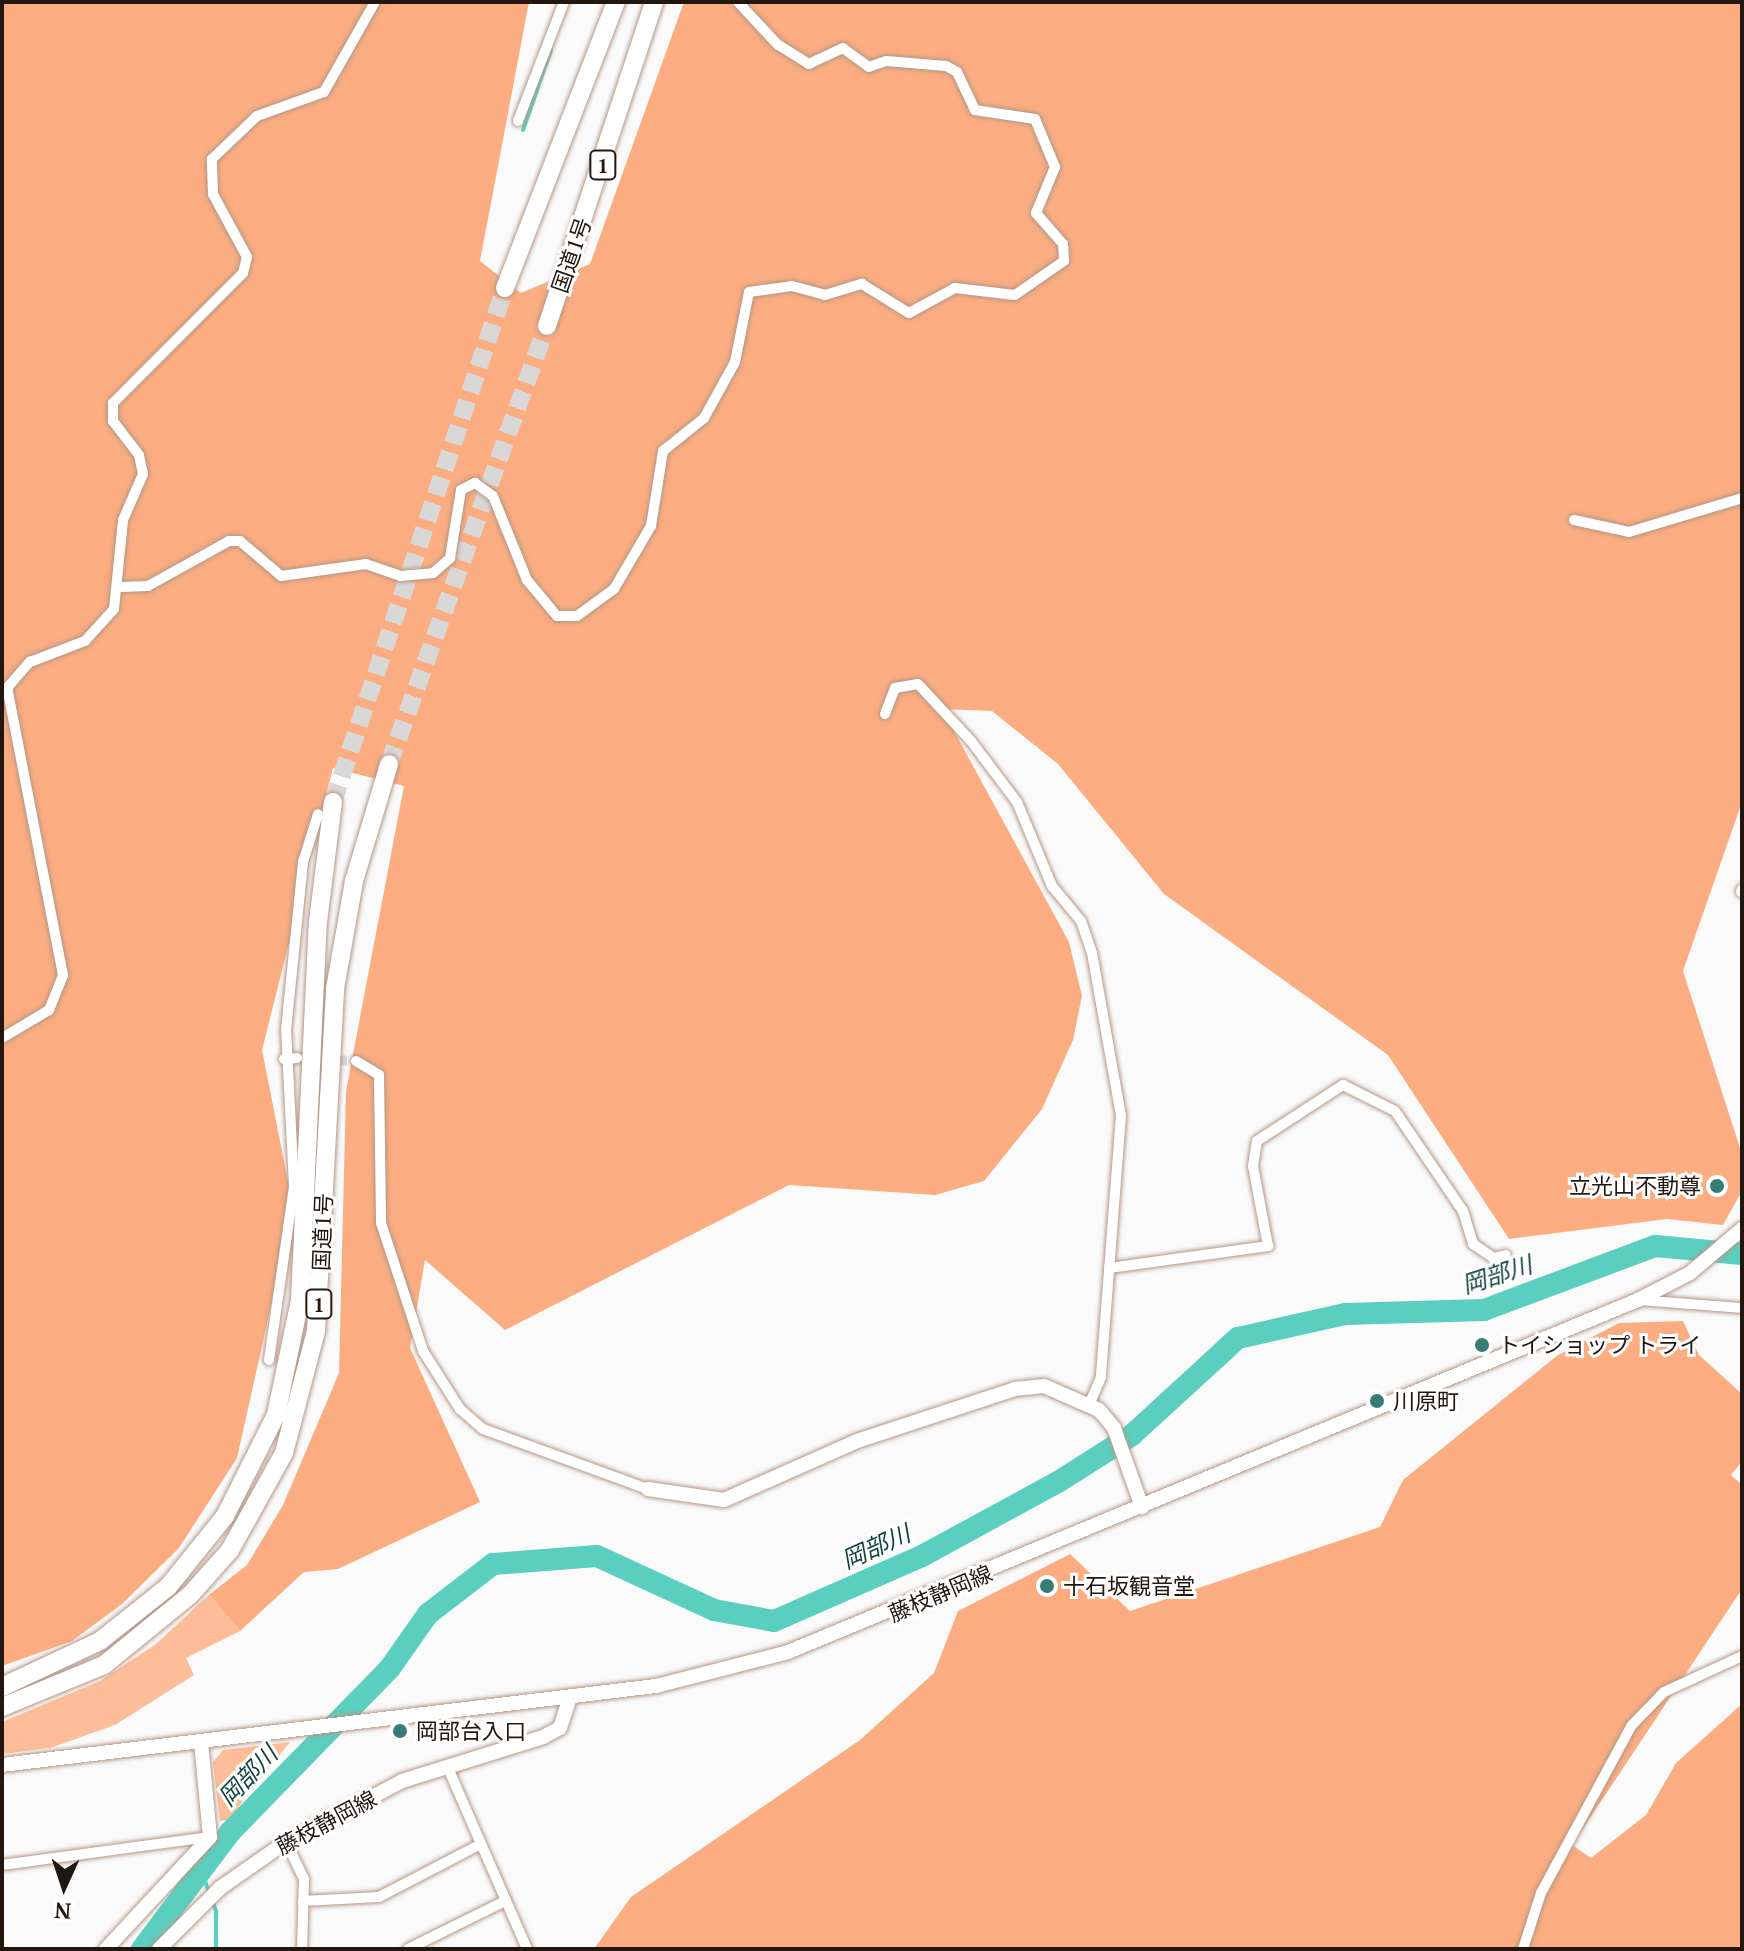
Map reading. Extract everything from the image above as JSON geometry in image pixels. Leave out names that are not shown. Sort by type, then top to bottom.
[{"type":"highway","name":"1","points":[[505,288],[616,2]]},
{"type":"highway","name":"国道1号","points":[[547,326],[654,2]]},
{"type":"highway","name":"国道1号","points":[[2,1707],[104,1665],[191,1594],[230,1550],[284,1453],[316,1331],[335,989],[354,881],[389,764]]},
{"type":"highway","name":"国道1号","points":[[2,1687],[100,1641],[168,1587],[225,1516],[276,1415],[300,1300],[318,922],[333,802]]},
{"type":"main road","name":"藤枝静岡線","points":[[159,1949],[220,1888],[286,1842],[402,1781],[560,1728],[570,1697],[717,1673],[788,1652],[1638,1300],[1702,1264],[1738,1233]]},
{"type":"main road","points":[[648,1489],[724,1500],[857,1441],[1015,1389],[1044,1386],[1090,1403],[1114,1428],[1142,1507]]},
{"type":"main road","points":[[2,1765],[570,1697]]},
{"type":"main road","points":[[106,1949],[210,1837],[201,1741]]},
{"type":"street","points":[[2,1038],[49,1010],[63,975],[7,688],[30,662],[101,630],[121,587],[123,520],[143,474],[139,455],[113,421],[113,403],[243,273],[247,257],[213,194],[212,159],[257,116],[324,92],[375,2]]},
{"type":"street","points":[[518,121],[564,2]]},
{"type":"street","points":[[121,587],[148,586],[229,541],[240,541],[281,576],[366,564],[400,576],[433,573],[450,558],[461,490],[475,483],[493,496],[527,580],[557,616],[577,616],[614,589],[651,526],[663,451],[704,418],[735,362],[749,292],[792,286],[825,295],[862,284],[909,313],[955,288],[1015,295],[1064,261],[1063,244],[1036,213],[1055,167],[1035,119],[975,110],[957,72],[946,66],[886,61],[869,67],[843,48],[809,64],[778,45],[738,2]]},
{"type":"street","points":[[1574,520],[1629,532],[1742,498]]},
{"type":"street","points":[[885,714],[895,688],[918,684],[1017,802],[1052,886],[1081,921],[1121,1115],[1101,1377],[1090,1403]]},
{"type":"street","points":[[269,1360],[294,1186],[284,1059],[303,862],[318,814]]},
{"type":"street","points":[[284,1059],[297,1058]]},
{"type":"street","points":[[356,1061],[379,1075],[381,1223],[423,1351],[460,1409],[483,1429],[648,1489]]},
{"type":"street","points":[[1109,1268],[1268,1246],[1253,1166],[1257,1141],[1343,1085],[1395,1111],[1463,1211],[1473,1244],[1494,1258],[1506,1255]]},
{"type":"street","points":[[1638,1300],[1742,1308]]},
{"type":"street","points":[[1523,1949],[1541,1893],[1632,1725],[1664,1692],[1742,1656]]},
{"type":"street","points":[[448,1768],[503,1902],[527,1949]]},
{"type":"street","points":[[2,1865],[210,1837]]},
{"type":"street","points":[[286,1842],[304,1879],[302,1949]]},
{"type":"street","points":[[303,1901],[379,1897],[479,1845]]},
{"type":"street","points":[[408,1949],[503,1902]]},
{"type":"shaded area","points":[[2,2],[529,2],[480,261],[521,293],[590,264],[684,2],[1742,2],[1742,802],[1683,971],[1741,1151],[1742,1191],[1723,1225],[1667,1219],[1509,1239],[1388,1055],[1164,894],[1058,764],[992,711],[942,709],[1069,942],[1082,996],[1073,1040],[1042,1109],[984,1181],[935,1195],[789,1185],[505,1330],[425,1260],[410,1348],[480,1502],[338,1569],[304,1572],[240,1631],[210,1594],[247,1565],[283,1505],[339,1373],[346,1091],[404,786],[333,768],[262,1050],[293,1207],[237,1458],[179,1548],[122,1604],[72,1641],[2,1666]]},
{"type":"shaded area","points":[[1683,1321],[1699,1355],[1742,1394],[1742,1461],[1731,1475],[1742,1485],[1742,1589],[1572,1845],[1591,1858],[1646,1815],[1676,1763],[1742,1704],[1742,1949],[594,1949],[631,1897],[860,1740],[934,1673],[958,1611],[1070,1554],[1130,1611],[1380,1527],[1403,1480],[1558,1355],[1619,1323]]},
{"type":"shaded area","points":[[211,1593],[240,1631],[186,1658],[194,1675],[115,1725],[50,1748],[2,1754],[2,1722],[100,1681],[156,1644]]},
{"type":"shaded area","points":[[290,1742],[228,1820],[220,1821],[213,1762],[223,1750]]},
{"type":"waterway","points":[[523,130],[551,50]]},
{"type":"waterway","name":"岡部川","points":[[142,1949],[231,1831],[390,1668],[428,1614],[493,1564],[597,1556],[714,1610],[774,1621],[922,1556],[1058,1482],[1132,1435],[1238,1338],[1345,1314],[1484,1310],[1655,1246],[1742,1254]]},
{"type":"waterway","points":[[202,1873],[216,1911],[216,1949]]},
{"type":"tunnel","points":[[333,802],[505,288]]},
{"type":"tunnel","points":[[389,764],[547,326]]},
{"type":"tunnel","points":[[307,1059],[356,1061]]},
{"type":"place","name":"立光山不動尊","points":[[1717,1186]]},
{"type":"place","name":"トイショップ トライ","points":[[1482,1345]]},
{"type":"place","name":"川原町","points":[[1377,1401]]},
{"type":"place","name":"十石坂観音堂","points":[[1047,1586]]},
{"type":"place","name":"岡部台入口","points":[[400,1731]]}]
